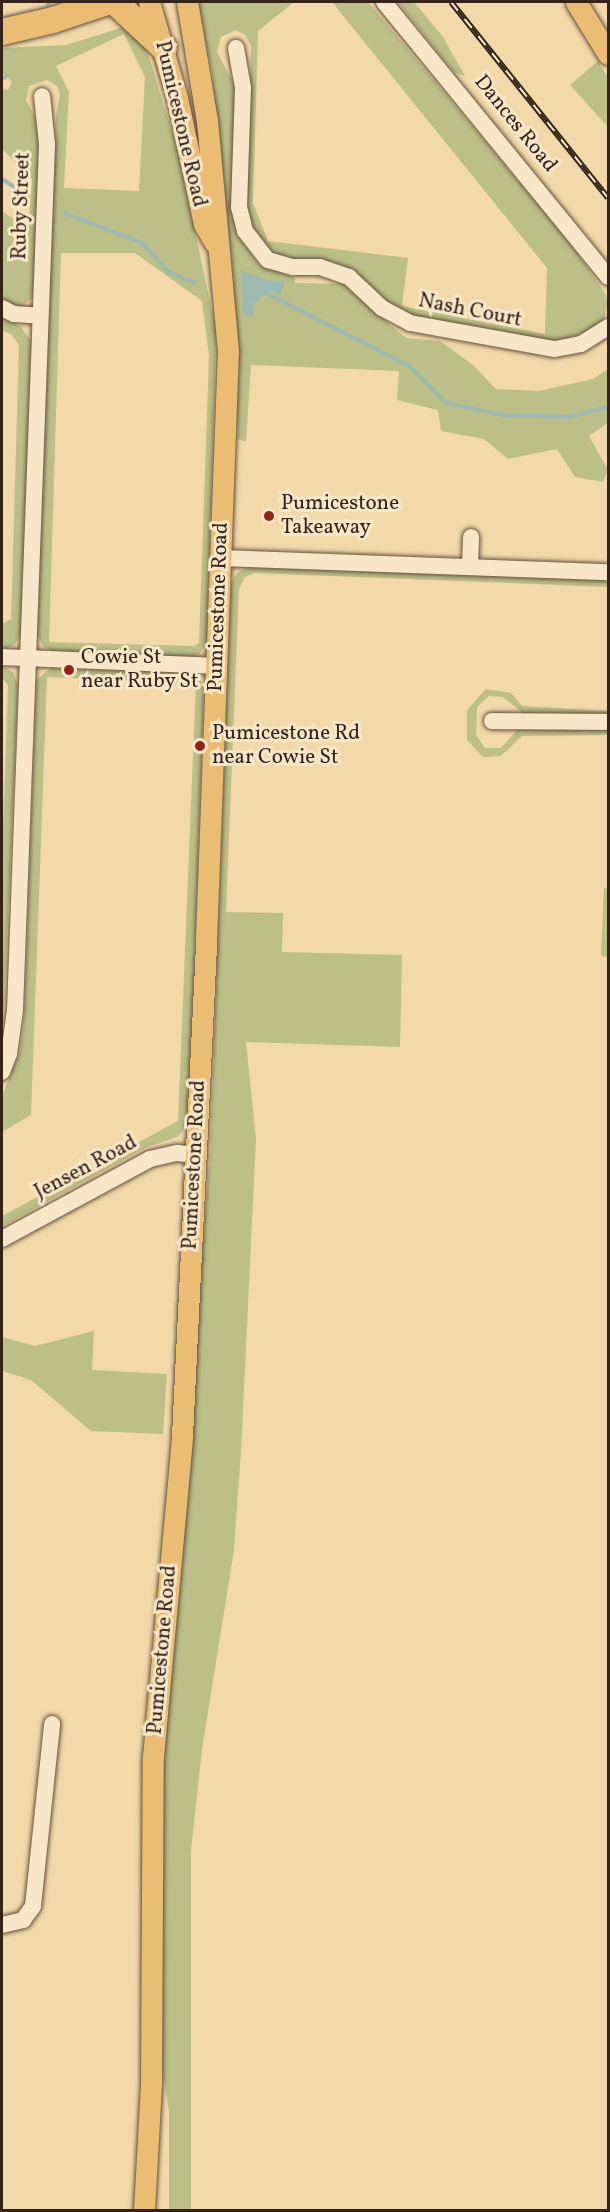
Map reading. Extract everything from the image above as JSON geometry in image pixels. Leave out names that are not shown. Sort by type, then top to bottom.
[{"type":"highway","points":[[2,32],[53,21],[107,2]]},
{"type":"highway","points":[[115,2],[164,48]]},
{"type":"main road","name":"Pumicestone Road","points":[[149,2],[164,48],[204,224],[216,244]]},
{"type":"main road","name":"Pumicestone Road","points":[[144,2211],[151,2086],[153,1757],[180,1474],[217,666],[228,346],[216,244],[217,205],[207,121],[187,2]]},
{"type":"main road","points":[[576,2],[609,54]]},
{"type":"main road","name":"Pumicestone Road","points":[[151,2086],[156,2114],[155,2211]]},
{"type":"street","name":"Dances Road","points":[[384,2],[609,278]]},
{"type":"street","name":"Nash Court","points":[[236,48],[243,87],[239,207],[245,231],[268,260],[342,274],[382,308],[410,323],[555,349],[581,344],[609,327]]},
{"type":"street","name":"Ruby Street","points":[[2,1072],[9,1054],[15,1010],[48,131],[42,96]]},
{"type":"street","points":[[2,308],[14,314],[40,316]]},
{"type":"street","points":[[470,567],[471,537]]},
{"type":"street","points":[[221,558],[609,572]]},
{"type":"street","points":[[2,657],[217,666]]},
{"type":"street","points":[[492,721],[609,722]]},
{"type":"street","name":"Jensen Road","points":[[2,1239],[150,1159],[177,1153],[196,1155]]},
{"type":"street","points":[[2,1925],[17,1923],[33,1906],[52,1724]]},
{"type":"green space","points":[[198,2],[294,2],[258,31],[253,203],[268,241],[408,258],[402,306],[545,334],[547,268],[332,2],[368,2],[571,244],[606,295],[608,305],[604,319],[591,330],[558,342],[403,314],[385,303],[365,282],[276,258],[252,234],[246,201],[251,46],[245,35],[236,30],[221,37],[217,52],[236,88],[236,223],[240,238],[259,265],[295,278],[295,283],[342,284],[406,338],[440,341],[473,365],[496,389],[539,391],[593,379],[608,369],[608,423],[589,436],[608,470],[603,482],[575,477],[557,449],[508,459],[484,439],[441,431],[438,410],[397,400],[399,371],[251,365],[246,442],[238,439],[233,273],[212,72]]},
{"type":"green space","points":[[398,2],[414,2],[443,37],[465,76],[454,72]]},
{"type":"green space","points":[[130,25],[147,51],[177,148],[216,330],[207,643],[199,655],[193,657],[53,651],[44,648],[37,634],[56,115],[60,95],[57,86],[47,80],[29,86],[26,100],[35,117],[39,141],[33,298],[20,307],[2,302],[2,211],[15,220],[29,217],[32,179],[2,149],[2,89],[8,90],[12,82],[2,72],[2,48],[66,45]],"holes":[[[124,34],[145,77],[139,191],[64,188],[69,92],[56,66]],[[61,253],[135,253],[202,301],[209,356],[199,643],[194,646],[49,642]]]},
{"type":"green space","points":[[598,61],[608,78],[608,127],[570,85]]},
{"type":"green space","points":[[2,318],[20,326],[32,342],[21,635],[14,646],[3,649],[2,624],[11,619],[19,345],[11,334],[2,331]]},
{"type":"green space","points":[[250,566],[608,579],[608,587],[255,573],[245,577],[239,589],[226,912],[283,913],[282,952],[402,955],[400,1047],[246,1042],[256,1139],[241,1451],[234,1550],[202,1749],[191,1851],[191,2210],[169,2210],[169,2112],[158,2041],[159,1778],[210,1157],[231,584],[237,573]]},
{"type":"green space","points":[[2,666],[13,672],[18,686],[2,1048],[2,854],[8,685],[2,678]]},
{"type":"green space","points":[[51,668],[186,672],[195,674],[204,685],[189,1112],[183,1131],[177,1137],[145,1148],[2,1226],[2,1216],[178,1121],[196,683],[47,677],[31,1115],[2,1132],[2,1096],[20,1052],[24,1026],[36,680]]},
{"type":"green space","points":[[486,689],[511,693],[522,706],[608,711],[608,717],[523,713],[503,697],[489,696],[477,707],[476,735],[485,748],[501,748],[520,727],[608,729],[608,735],[522,736],[501,756],[483,757],[467,740],[467,710]]},
{"type":"green space","points":[[604,888],[608,888],[608,958],[601,955]]},
{"type":"green space","points":[[94,1331],[92,1370],[167,1374],[163,1434],[91,1431],[31,1380],[2,1371],[2,1337],[35,1346]]},
{"type":"water","points":[[241,270],[267,280],[285,282],[280,295],[268,290],[254,304],[253,318],[243,314]]},
{"type":"waterway","points":[[2,79],[6,76]]},
{"type":"waterway","points":[[2,179],[28,196]]},
{"type":"waterway","points":[[64,213],[142,243],[168,272],[195,283]]},
{"type":"waterway","points":[[262,291],[409,366],[446,403],[503,415],[569,417],[608,407]]},
{"type":"railway","points":[[451,2],[608,198]]},
{"type":"place","name":"Pumicestone Takeaway","points":[[269,516]]},
{"type":"place","name":"Cowie St near Ruby St","points":[[69,670]]},
{"type":"place","name":"Pumicestone Rd near Cowie St","points":[[200,746]]}]
